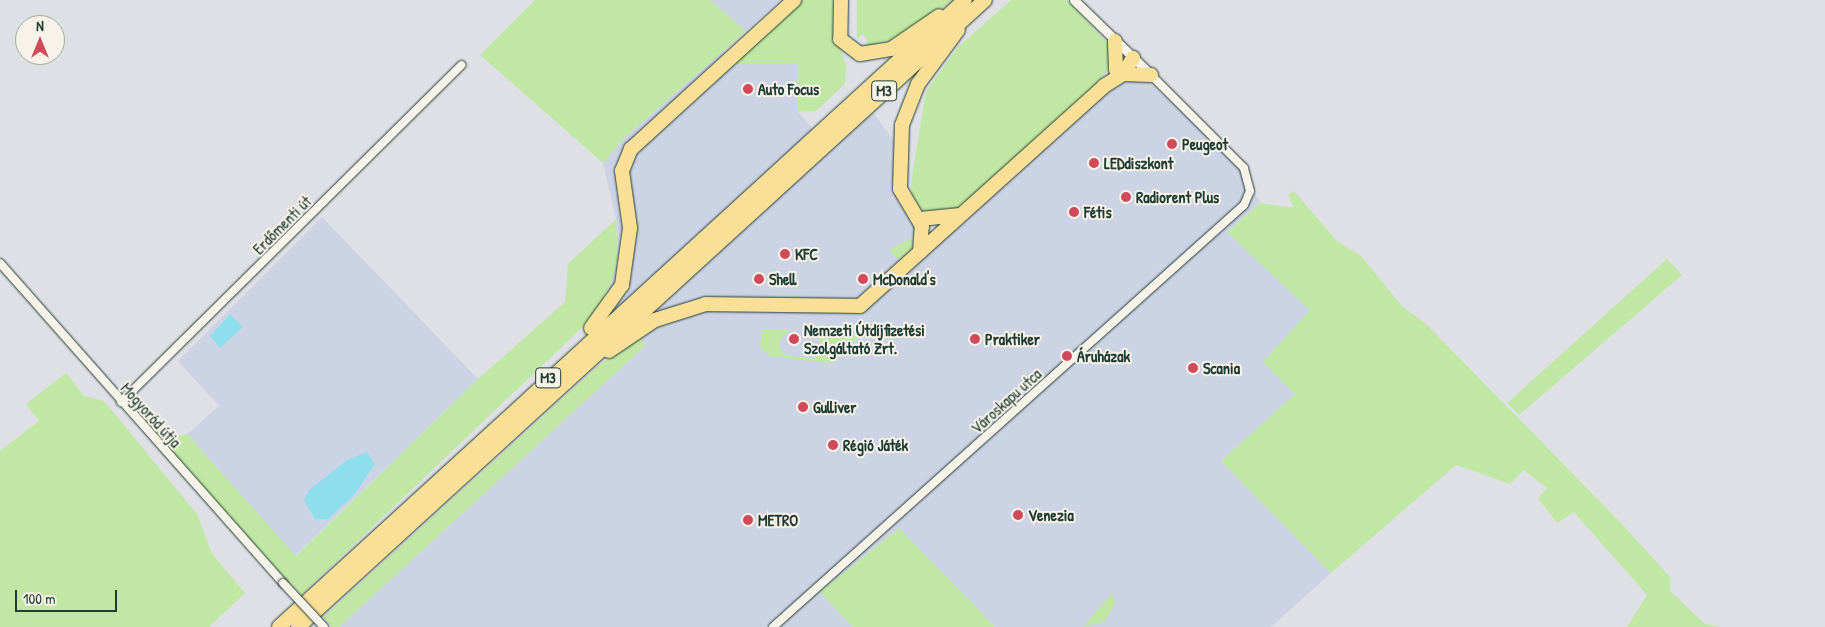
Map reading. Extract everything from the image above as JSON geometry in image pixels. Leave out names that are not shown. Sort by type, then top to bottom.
[{"type":"highway","points":[[535,390],[549,368],[600,320],[622,285],[630,228],[622,171],[631,148],[794,0]]},
{"type":"highway","points":[[841,0],[840,39],[853,52],[874,54],[891,49],[932,19],[959,14],[953,40],[918,84],[905,113],[900,189],[923,222],[938,236]]},
{"type":"highway","name":"M3","points":[[298,627],[959,14],[965,0]]},
{"type":"highway","name":"M3","points":[[278,627],[535,390],[959,14],[985,0]]},
{"type":"highway","points":[[1115,41],[1120,72]]},
{"type":"highway","points":[[536,405],[655,320],[690,307],[734,304],[857,307],[1120,72],[1133,58]]},
{"type":"highway","points":[[1120,72],[1151,76]]},
{"type":"highway","points":[[923,222],[961,215]]},
{"type":"highway","points":[[920,252],[923,222]]},
{"type":"street","points":[[1074,0],[1151,76]]},
{"type":"street","name":"Erdőmenti út","points":[[121,402],[461,65]]},
{"type":"street","name":"Városkapu utca","points":[[772,627],[1235,215],[1250,191],[1244,168],[1151,76]]},
{"type":"street","name":"Mogyoród útja","points":[[0,262],[121,402],[324,627]]},
{"type":"shaded area","points":[[710,0],[780,0],[746,31]]},
{"type":"shaded area","points":[[723,51],[733,63],[797,63],[798,112],[819,136],[863,99],[897,145],[906,208],[940,244],[1118,82],[1144,78],[1243,168],[1260,203],[1227,232],[1310,310],[1263,362],[1295,394],[1221,461],[1331,573],[1271,627],[995,627],[899,528],[820,592],[853,627],[339,627],[646,345],[606,300],[618,256],[616,219],[603,163],[625,137]]},
{"type":"shaded area","points":[[322,217],[478,379],[295,556],[187,434],[219,406],[178,361]]},
{"type":"green space","points":[[535,0],[710,0],[746,31],[625,137],[603,163],[480,55]]},
{"type":"green space","points":[[803,0],[837,0],[835,31],[846,66],[845,84],[816,111],[797,112],[797,63],[733,63]]},
{"type":"green space","points":[[857,0],[954,0],[897,38],[866,48],[867,38],[862,34],[857,39]]},
{"type":"green space","points":[[1011,0],[1067,0],[1110,46],[1113,64],[1082,100],[961,210],[928,213],[913,203],[911,182],[926,92],[957,48]]},
{"type":"green space","points":[[1294,191],[1337,241],[1361,256],[1402,306],[1425,323],[1622,524],[1670,577],[1670,591],[1705,624],[1720,627],[1627,627],[1647,595],[1574,512],[1557,523],[1538,498],[1547,488],[1524,470],[1510,484],[1456,465],[1331,573],[1221,461],[1295,394],[1263,362],[1310,310],[1227,232],[1260,203],[1294,208],[1288,195]]},
{"type":"green space","points":[[616,219],[618,256],[612,282],[594,316],[301,595],[136,415],[146,409],[172,438],[187,434],[296,556],[478,379],[565,302],[568,264]]},
{"type":"green space","points":[[911,238],[915,248],[901,260],[889,250]]},
{"type":"green space","points":[[1667,259],[1682,275],[1519,415],[1507,403]]},
{"type":"green space","points":[[762,329],[790,330],[779,341],[782,354],[814,359],[821,344],[816,332],[861,335],[833,363],[769,356],[760,347]]},
{"type":"green space","points":[[638,336],[646,345],[339,627],[332,627],[323,617],[597,367]]},
{"type":"green space","points":[[66,373],[84,396],[104,401],[197,514],[212,554],[245,593],[209,627],[0,627],[0,451],[39,421],[26,404]]},
{"type":"green space","points":[[899,528],[995,627],[853,627],[820,592]]},
{"type":"green space","points":[[1112,593],[1115,603],[1105,621],[1083,627]]},
{"type":"water","points":[[230,314],[243,327],[220,348],[210,336]]},
{"type":"water","points":[[367,452],[375,464],[354,495],[328,519],[315,519],[304,500],[309,490],[347,460]]},
{"type":"place","name":"Auto Focus","points":[[748,89]]},
{"type":"place","name":"Peugeot","points":[[1172,144]]},
{"type":"place","name":"LEDdiszkont","points":[[1094,163]]},
{"type":"place","name":"Radiorent Plus","points":[[1126,197]]},
{"type":"place","name":"Fétis","points":[[1074,212]]},
{"type":"place","name":"KFC","points":[[785,254]]},
{"type":"place","name":"Shell","points":[[759,279]]},
{"type":"place","name":"McDonald's","points":[[863,279]]},
{"type":"place","name":"Nemzeti Útdíjfizetési Szolgáltató Zrt.","points":[[794,339]]},
{"type":"place","name":"Praktiker","points":[[975,339]]},
{"type":"place","name":"Áruházak","points":[[1067,356]]},
{"type":"place","name":"Scania","points":[[1193,368]]},
{"type":"place","name":"Gulliver","points":[[803,407]]},
{"type":"place","name":"Régió Játék","points":[[833,445]]},
{"type":"place","name":"Venezia","points":[[1018,515]]},
{"type":"place","name":"METRO","points":[[748,520]]}]
